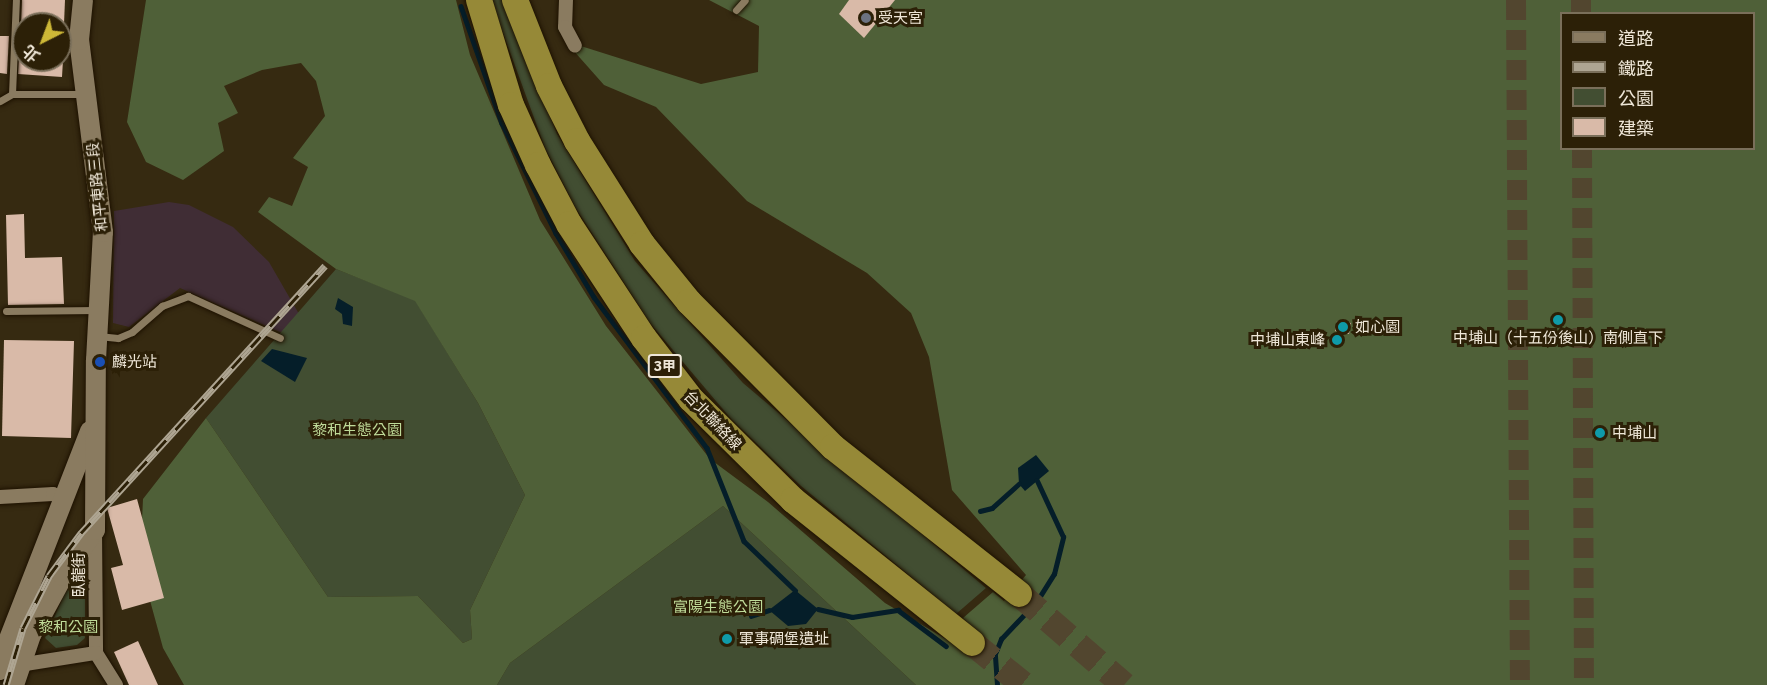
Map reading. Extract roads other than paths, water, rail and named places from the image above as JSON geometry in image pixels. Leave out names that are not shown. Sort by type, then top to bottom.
[{"type":"highway","name":"台北聯絡線","points":[[478,0],[511,105],[538,165],[575,234],[644,338],[691,399],[793,500],[972,643]]},
{"type":"highway","points":[[515,0],[549,86],[588,160],[642,244],[689,302],[833,447],[1019,594]]},
{"type":"main road","name":"和平東路三段","points":[[10,664],[63,576],[95,530],[93,507],[98,310],[103,232],[79,40],[83,0]]},
{"type":"main road","name":"和平東路三段","points":[[14,685],[10,664],[96,411]]},
{"type":"main road","points":[[66,499],[80,497],[93,507]]},
{"type":"street","points":[[566,0],[565,27],[574,46]]},
{"type":"street","points":[[0,497],[53,494],[66,499]]},
{"type":"street","name":"臥龍街","points":[[95,530],[96,653]]},
{"type":"street","points":[[0,673],[10,664],[96,653],[116,685]]},
{"type":"lane","points":[[12,94],[16,0]]},
{"type":"lane","points":[[736,10],[745,0]]},
{"type":"lane","points":[[0,101],[12,94],[85,93]]},
{"type":"lane","points":[[98,336],[118,338],[132,332],[162,306],[188,296],[280,338]]},
{"type":"lane","points":[[6,311],[98,310]]},
{"type":"water","points":[[338,298],[353,307],[352,326],[343,324],[342,314],[335,309]]},
{"type":"water","points":[[272,349],[307,358],[295,382],[261,361]]},
{"type":"water","points":[[1036,455],[1049,471],[1025,491],[1019,484],[1018,468]]},
{"type":"water","points":[[795,590],[818,609],[806,624],[788,626],[769,610]]},
{"type":"waterway","points":[[461,6],[502,123],[556,233],[594,297],[707,448],[744,541],[795,590]]},
{"type":"waterway","points":[[997,685],[995,654],[1001,639],[1037,601],[1054,574],[1063,537],[1037,481]]},
{"type":"waterway","points":[[980,511],[992,508],[1019,484]]},
{"type":"waterway","points":[[818,609],[852,617],[898,610],[946,646]]},
{"type":"waterway","points":[[751,616],[769,610]]},
{"type":"tunnel","points":[[1516,0],[1520,685]]},
{"type":"tunnel","points":[[1581,0],[1581,12]]},
{"type":"tunnel","points":[[1582,150],[1584,685]]},
{"type":"tunnel","points":[[1019,594],[1124,685]]},
{"type":"tunnel","points":[[972,643],[1024,685]]},
{"type":"railway","points":[[6,685],[23,628],[49,576],[81,533],[325,266]]},
{"type":"place","name":"受天宮","points":[[866,18]]},
{"type":"place","name":"中埔山（十五份後山）南側直下","points":[[1558,320]]},
{"type":"place","name":"如心園","points":[[1343,327]]},
{"type":"place","name":"中埔山東峰","points":[[1337,340]]},
{"type":"place","name":"麟光站","points":[[100,362]]},
{"type":"place","name":"中埔山","points":[[1600,433]]},
{"type":"place","name":"軍事碉堡遺址","points":[[727,639]]},
{"type":"park label","name":"黎和生態公園","points":[[357,430]]},
{"type":"park label","name":"富陽生態公園","points":[[718,607]]},
{"type":"park label","name":"黎和公園","points":[[68,627]]}]
